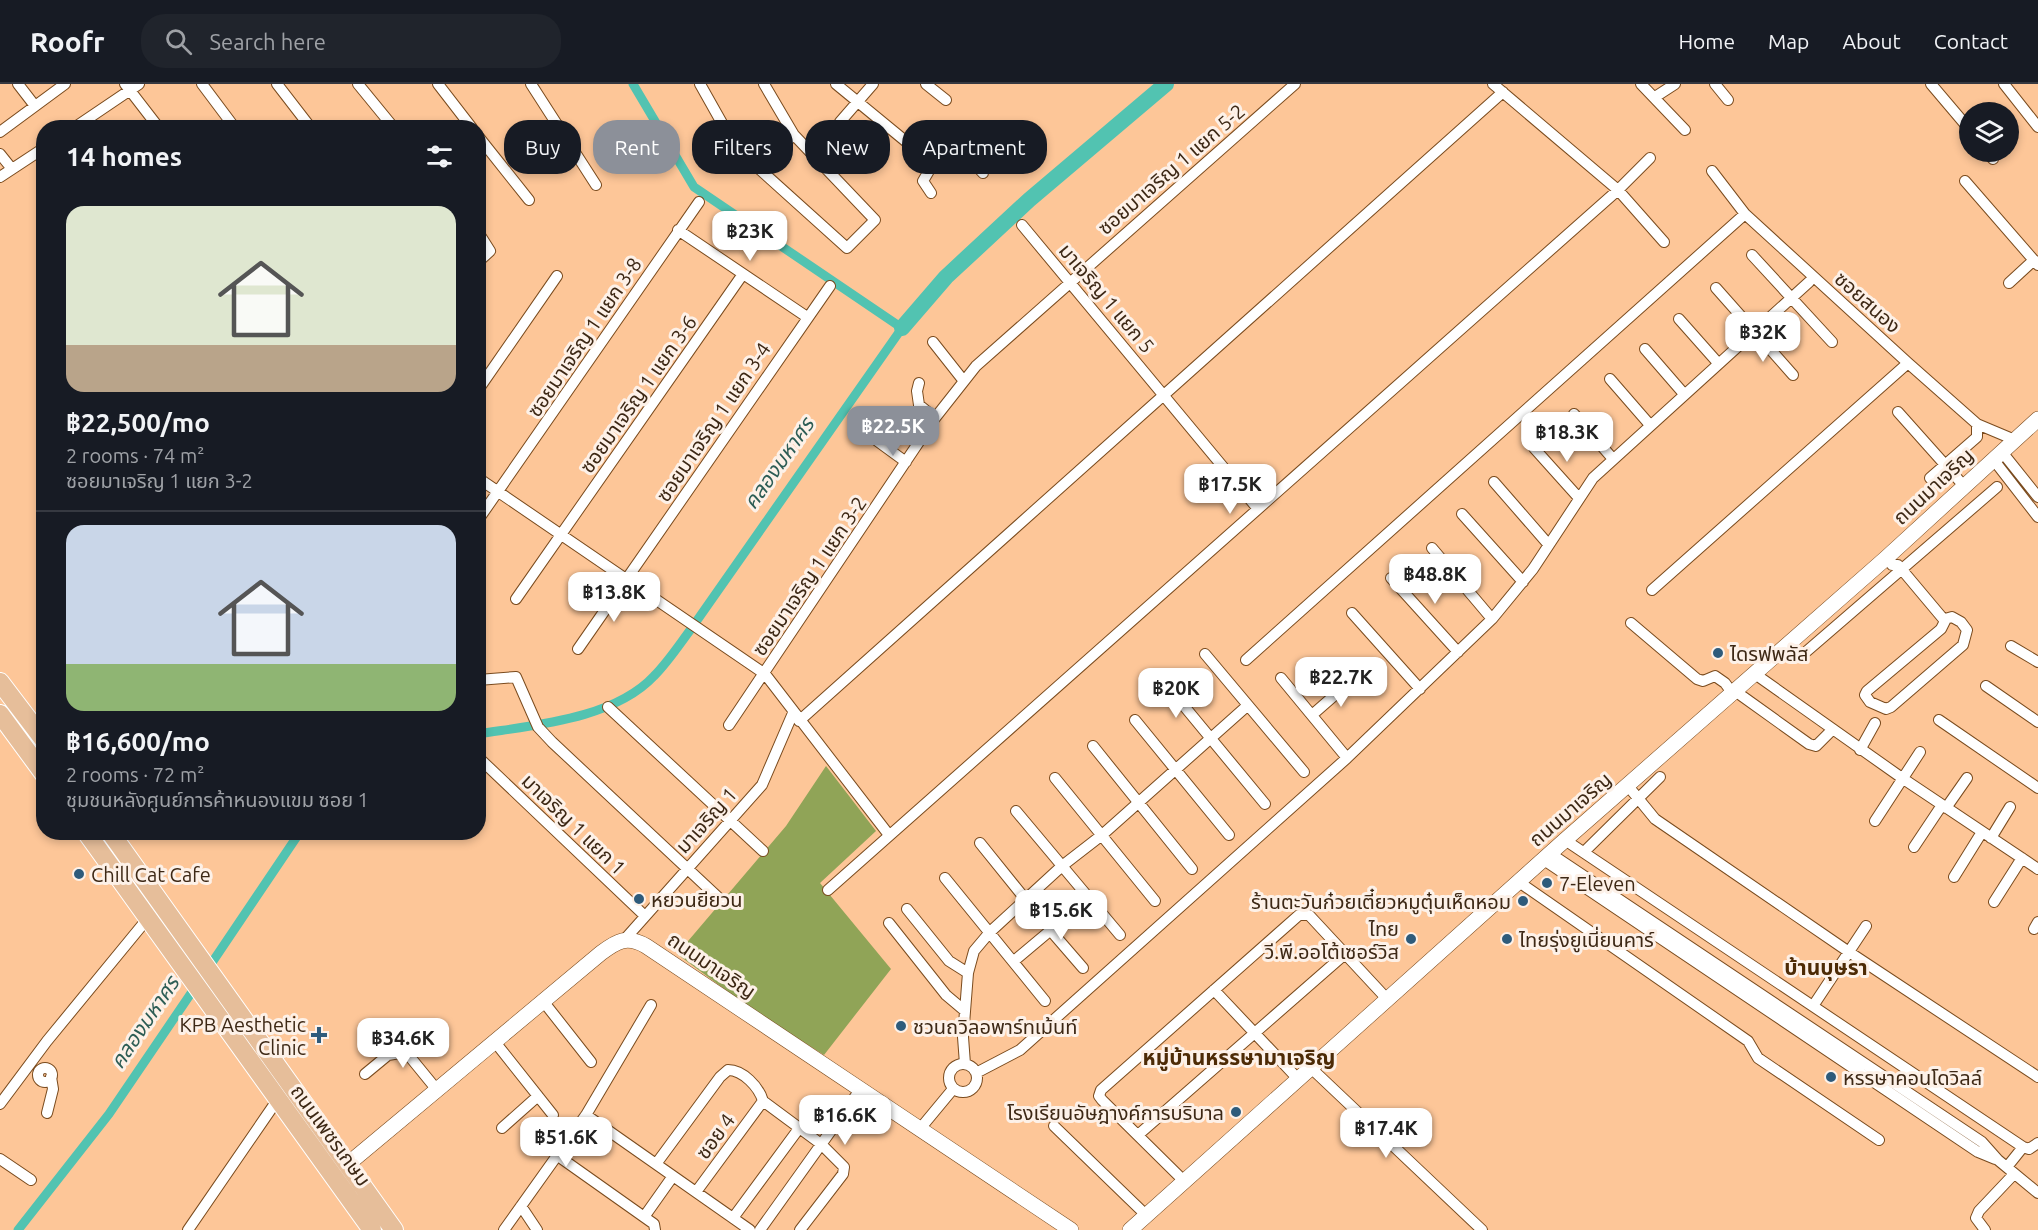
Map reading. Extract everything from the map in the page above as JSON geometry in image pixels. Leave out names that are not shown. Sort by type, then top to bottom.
[{"type":"main road","name":"ถนนมาเจริญ","points":[[1130,1230],[1565,840],[1632,792],[1755,674],[1895,561],[1964,486],[2038,419]]},
{"type":"main road","points":[[0,682],[36,729]]},
{"type":"main road","points":[[0,714],[36,763]]},
{"type":"main road","name":"ถนนเพชรเกษม","points":[[92,840],[278,1099],[394,1230]]},
{"type":"main road","name":"ถนนเพชรเกษม","points":[[116,840],[209,970],[341,1170],[372,1230]]},
{"type":"main road","name":"ถนนมาเจริญ","points":[[625,939],[635,940],[646,946],[918,1130],[1071,1230]]},
{"type":"main road","points":[[341,1170],[601,953],[625,939]]},
{"type":"street","points":[[18,84],[34,106]]},
{"type":"street","points":[[0,132],[65,84]]},
{"type":"street","points":[[202,84],[229,120]]},
{"type":"street","points":[[277,84],[305,120]]},
{"type":"street","points":[[358,84],[387,120]]},
{"type":"street","points":[[438,84],[466,120]]},
{"type":"street","points":[[531,84],[596,185]]},
{"type":"street","points":[[700,84],[720,120]]},
{"type":"street","points":[[764,84],[794,135],[875,220],[847,248],[765,174]]},
{"type":"street","points":[[836,84],[902,138]]},
{"type":"street","points":[[842,120],[873,84]]},
{"type":"street","points":[[926,84],[946,100]]},
{"type":"street","name":"ซอยมาเจริญ 1 แยก 5-2","points":[[1070,281],[1295,84]]},
{"type":"street","points":[[1493,84],[1618,190],[1664,242]]},
{"type":"street","points":[[1641,84],[1685,130]]},
{"type":"street","points":[[1655,97],[1675,84]]},
{"type":"street","points":[[1715,84],[1728,100]]},
{"type":"street","points":[[1931,84],[1959,117]]},
{"type":"street","points":[[2004,84],[2038,127]]},
{"type":"street","points":[[85,120],[132,86],[154,120]]},
{"type":"street","points":[[796,717],[1164,395],[1503,92]]},
{"type":"street","points":[[486,146],[529,200]]},
{"type":"street","points":[[0,177],[36,153]]},
{"type":"street","points":[[0,154],[12,169]]},
{"type":"street","points":[[828,890],[1618,190],[1650,158]]},
{"type":"street","name":"ซอยสนอง","points":[[1712,171],[1744,214],[1908,363],[1977,424],[2015,440]]},
{"type":"street","points":[[927,174],[923,181],[931,193]]},
{"type":"street","points":[[1965,181],[2036,262],[2009,283]]},
{"type":"street","name":"ซอยมาเจริญ 1 แยก 3-8","points":[[486,510],[699,202]]},
{"type":"street","points":[[1246,660],[1744,214]]},
{"type":"street","name":"มาเจริญ 1 แยก 5","points":[[1022,225],[1258,509]]},
{"type":"street","points":[[678,230],[807,317]]},
{"type":"street","points":[[1752,255],[1832,342]]},
{"type":"street","name":"ซอยมาเจริญ 1 แยก 3-6","points":[[516,599],[563,535],[743,274]]},
{"type":"street","points":[[486,378],[557,276]]},
{"type":"street","name":"ซอยมาเจริญ 1 แยก 3-2","points":[[729,724],[963,380],[1070,281]]},
{"type":"street","points":[[976,1073],[1020,1050],[1347,758],[1420,689],[1492,619],[1523,582],[1578,497],[1593,478],[1809,282]]},
{"type":"street","name":"ซอยมาเจริญ 1 แยก 3-4","points":[[578,649],[807,317],[831,286]]},
{"type":"street","points":[[1716,288],[1793,375]]},
{"type":"street","points":[[1679,319],[1718,363]]},
{"type":"street","points":[[933,342],[963,380]]},
{"type":"street","points":[[1645,349],[1684,394]]},
{"type":"street","points":[[1652,590],[1908,363]]},
{"type":"street","points":[[1610,379],[1650,425]]},
{"type":"street","points":[[919,383],[917,391],[919,405],[935,418]]},
{"type":"street","points":[[1898,412],[1947,464],[1964,486]]},
{"type":"street","points":[[1574,414],[1613,459]]},
{"type":"street","points":[[854,424],[906,462]]},
{"type":"street","points":[[1930,478],[1977,437],[1977,424]]},
{"type":"street","points":[[1534,448],[1578,497]]},
{"type":"street","points":[[1997,455],[2038,497]]},
{"type":"street","points":[[1997,455],[2038,517]]},
{"type":"street","points":[[1494,482],[1548,544]]},
{"type":"street","points":[[486,483],[765,674],[889,835]]},
{"type":"street","points":[[1807,651],[1895,561],[1997,487]]},
{"type":"street","points":[[1462,514],[1523,582]]},
{"type":"street","points":[[1432,548],[1492,619]]},
{"type":"street","points":[[1895,561],[1945,619]]},
{"type":"street","points":[[1391,578],[1458,652]]},
{"type":"street","points":[[1352,613],[1420,689]]},
{"type":"street","points":[[1952,617],[1961,622],[1967,630],[1963,645],[1891,707],[1886,709],[1870,702],[1865,695],[1867,692],[1941,629],[1945,619],[1952,617]]},
{"type":"street","points":[[1631,623],[1697,679],[1703,681],[1715,676],[1734,693],[1809,744],[1816,746],[1822,743],[1832,730]]},
{"type":"street","points":[[2011,646],[2038,662]]},
{"type":"street","points":[[1205,654],[1304,772]]},
{"type":"street","points":[[1755,674],[1860,750],[2037,866]]},
{"type":"street","points":[[486,679],[516,677],[538,725],[552,742],[723,902]]},
{"type":"street","points":[[1281,678],[1347,758]]},
{"type":"street","points":[[1312,715],[1352,680]]},
{"type":"street","points":[[1165,683],[1265,804]]},
{"type":"street","points":[[1986,686],[2038,722]]},
{"type":"street","points":[[965,1064],[968,972],[974,951],[990,932],[1062,866],[1102,835],[1209,737],[1247,706]]},
{"type":"street","points":[[608,707],[763,852]]},
{"type":"street","name":"มาเจริญ 1","points":[[625,939],[762,785],[796,717]]},
{"type":"street","points":[[1135,720],[1229,836]]},
{"type":"street","points":[[1940,720],[2038,788]]},
{"type":"street","points":[[1860,750],[1875,723]]},
{"type":"street","points":[[1093,746],[1192,870]]},
{"type":"street","points":[[1875,821],[1920,752]]},
{"type":"street","name":"มาเจริญ 1 แยก 1","points":[[486,765],[645,916]]},
{"type":"street","points":[[1584,852],[1632,792],[1660,777]]},
{"type":"street","points":[[1055,778],[1155,901]]},
{"type":"street","points":[[1914,847],[1967,778]]},
{"type":"street","points":[[1632,792],[1655,819],[1849,952],[2038,1077]]},
{"type":"street","points":[[1954,877],[2010,807]]},
{"type":"street","points":[[1016,811],[1120,935]]},
{"type":"street","points":[[1565,840],[2023,1147],[2029,1149],[2038,1143]]},
{"type":"street","points":[[980,843],[1026,900]]},
{"type":"street","points":[[1547,857],[1800,1025],[1978,1152],[2006,1167],[2038,1193]]},
{"type":"street","points":[[1994,902],[2022,858]]},
{"type":"street","points":[[945,878],[1045,1001]]},
{"type":"street","points":[[1519,882],[1748,1041],[1758,1058],[1879,1140]]},
{"type":"street","points":[[1014,962],[1089,898]]},
{"type":"street","points":[[907,909],[949,961],[968,972]]},
{"type":"street","points":[[1185,1182],[1102,1100],[1101,1090],[1293,919],[1305,913],[1387,999]]},
{"type":"street","points":[[0,1104],[34,1058],[148,918]]},
{"type":"street","points":[[889,923],[946,995],[965,1011]]},
{"type":"street","points":[[1813,1006],[1866,926]]},
{"type":"street","points":[[1051,931],[1083,968]]},
{"type":"street","points":[[1138,1135],[1345,954]]},
{"type":"street","points":[[1215,990],[1298,1079]]},
{"type":"street","points":[[543,1001],[591,1062]]},
{"type":"street","points":[[504,1230],[586,1115],[651,1005]]},
{"type":"street","points":[[495,1042],[553,1115]]},
{"type":"street","points":[[365,1074],[388,1055],[406,1052],[437,1090]]},
{"type":"street","points":[[34,1058],[44,1068],[39,1070],[39,1079],[43,1082],[51,1077],[53,1089],[47,1113]]},
{"type":"street","points":[[965,1064],[976,1073]]},
{"type":"street","points":[[965,1064],[956,1066],[950,1072],[949,1081],[953,1089],[962,1092],[970,1090],[976,1082],[976,1073]]},
{"type":"street","points":[[1311,1068],[1482,1230]]},
{"type":"street","points":[[656,1164],[720,1077],[728,1070],[737,1071],[760,1090],[763,1101],[821,1144],[844,1167],[843,1174],[800,1230]]},
{"type":"street","points":[[918,1130],[953,1089]]},
{"type":"street","points":[[760,1230],[860,1090]]},
{"type":"street","points":[[502,1128],[538,1096]]},
{"type":"street","points":[[188,1230],[278,1099]]},
{"type":"street","name":"ซอย 4","points":[[696,1192],[763,1101]]},
{"type":"street","points":[[586,1115],[747,1229]]},
{"type":"street","points":[[1054,1126],[1147,1216]]},
{"type":"street","points":[[733,1218],[800,1127]]},
{"type":"street","points":[[1985,1230],[1976,1218],[1978,1211],[2006,1167],[2023,1147]]},
{"type":"street","points":[[558,1156],[654,1224],[655,1230]]},
{"type":"street","points":[[0,1159],[31,1180]]},
{"type":"street","points":[[644,1217],[673,1176]]},
{"type":"street","points":[[520,1206],[537,1230]]},
{"type":"green space","points":[[826,766],[876,831],[820,883],[891,969],[824,1055],[754,1011],[677,954],[786,826]]},
{"type":"waterway","name":"คลองมหาศร","points":[[486,733],[548,723],[596,711],[618,702],[654,676],[691,629],[902,328],[694,187],[633,84]]},
{"type":"waterway","name":"คลองมหาศร","points":[[902,328],[946,277],[1029,200],[1166,84]]},
{"type":"waterway","name":"คลองมหาศร","points":[[207,970],[295,840]]},
{"type":"waterway","name":"คลองมหาศร","points":[[18,1230],[109,1114],[198,983]]},
{"type":"place","name":"ไดรฟพลัส","points":[[1718,653]]},
{"type":"place","name":"Chill Cat Cafe","points":[[79,874]]},
{"type":"place","name":"7-Eleven","points":[[1547,883]]},
{"type":"place","name":"หยวนยียวน","points":[[639,899]]},
{"type":"place","name":"ร้านตะวันก๋วยเตี๋ยวหมูตุ๋นเห็ดหอม","points":[[1523,901]]},
{"type":"place","name":"ไทย วี.พี.ออโต้เซอร์วิส","points":[[1411,939]]},
{"type":"place","name":"ไทยรุ่งยูเนี่ยนคาร์","points":[[1507,939]]},
{"type":"place","name":"ชวนถวิลอพาร์ทเม้นท์","points":[[901,1026]]},
{"type":"place","name":"KPB Aesthetic Clinic","points":[[319,1035]]},
{"type":"place","name":"หรรษาคอนโดวิลล์","points":[[1831,1077]]},
{"type":"place","name":"โรงเรียนอัษฎางค์การบริบาล","points":[[1236,1112]]},
{"type":"district","name":"บ้านบุษรา","points":[[1826,967]]},
{"type":"district","name":"หมู่บ้านหรรษามาเจริญ","points":[[1239,1057]]}]
